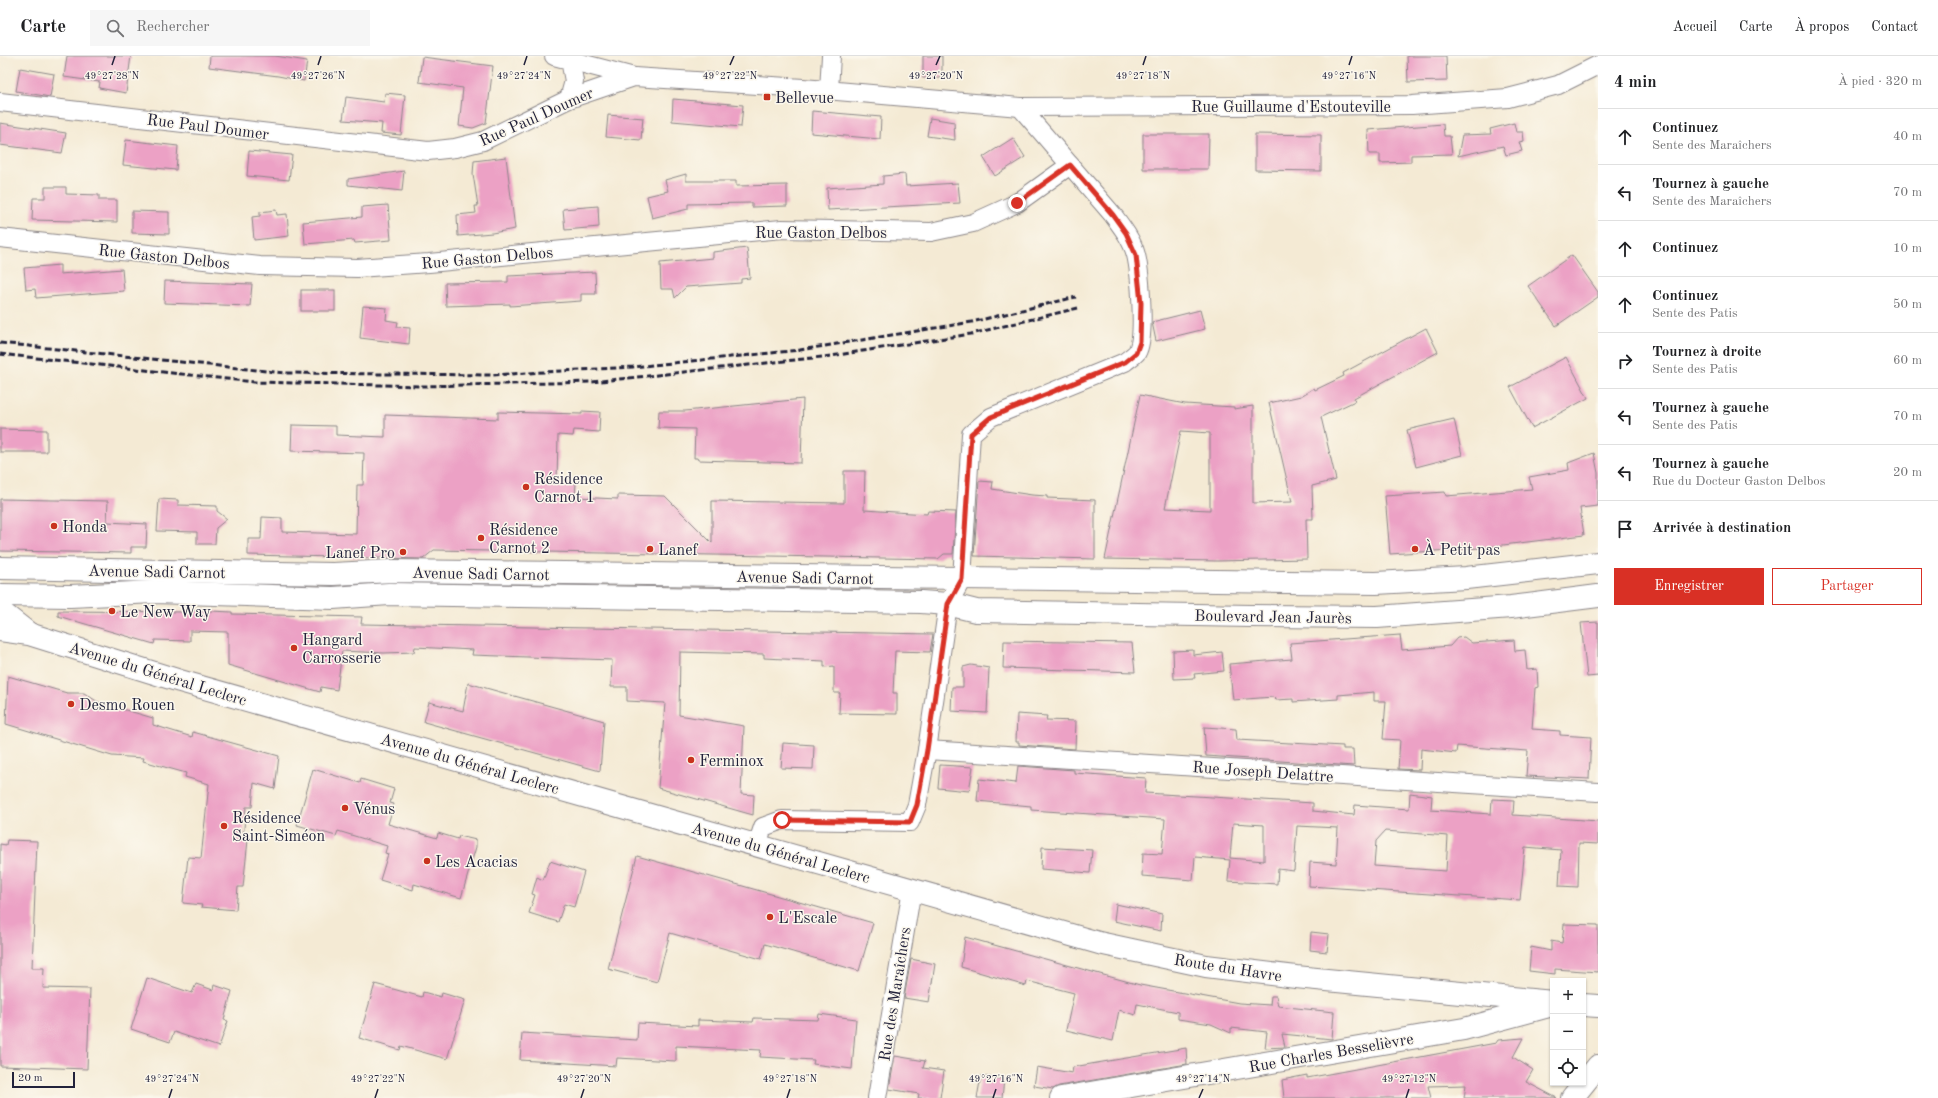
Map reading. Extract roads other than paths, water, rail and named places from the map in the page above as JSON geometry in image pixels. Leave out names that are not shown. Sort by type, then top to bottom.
[{"type":"main road","name":"Boulevard Jean Jaurès","points":[[962,579],[1376,583],[1466,578],[1598,563]]},
{"type":"main road","name":"Avenue Sadi Carnot","points":[[0,568],[333,574],[392,571],[962,579]]},
{"type":"main road","name":"Avenue Sadi Carnot","points":[[0,595],[70,596],[155,592],[333,598],[389,594],[921,602],[948,604]]},
{"type":"main road","points":[[11,624],[18,602],[23,595]]},
{"type":"main road","name":"Boulevard Jean Jaurès","points":[[948,604],[976,610],[1251,616],[1377,616],[1511,606],[1598,596]]},
{"type":"main road","name":"Avenue du Général Leclerc","points":[[11,624],[180,681],[912,889]]},
{"type":"main road","name":"Route du Havre","points":[[912,889],[1099,943],[1206,966],[1296,977],[1550,1003]]},
{"type":"main road","name":"Rue Charles Besselièvre","points":[[1061,1098],[1464,1029],[1550,1004]]},
{"type":"main road","points":[[1586,1005],[1598,1006]]},
{"type":"main road","points":[[1572,1098],[1598,1066]]},
{"type":"street","points":[[829,90],[831,56]]},
{"type":"street","points":[[562,58],[634,77]]},
{"type":"street","points":[[562,58],[574,81],[569,99]]},
{"type":"street","name":"Rue Guillaume d'Estouteville","points":[[977,102],[1020,106],[1412,105],[1508,98],[1558,85],[1598,65]]},
{"type":"street","name":"Rue Paul Doumer","points":[[0,102],[428,151],[455,148],[483,141],[569,99],[634,77],[829,90],[977,102]]},
{"type":"street","points":[[756,845],[763,827],[782,820],[910,822],[917,805],[927,750],[948,604],[962,579],[971,434],[991,417],[1125,362],[1136,353],[1140,342],[1141,303],[1136,255],[1126,233],[1118,221],[1020,106]]},
{"type":"street","name":"Rue Gaston Delbos","points":[[0,238],[260,266],[357,268],[429,263],[782,229],[931,232],[973,223],[1017,203],[1070,165]]},
{"type":"street","name":"Rue Joseph Delattre","points":[[927,750],[1598,792]]},
{"type":"street","name":"Rue des Maraîchers","points":[[877,1098],[912,889]]},
{"type":"railway","points":[[0,343],[285,373],[492,375],[633,367],[800,350],[972,322],[1076,297]]},
{"type":"railway","points":[[0,354],[254,382],[423,386],[592,382],[831,356],[971,334],[1078,308]]},
{"type":"place","name":"Bellevue","points":[[767,97]]},
{"type":"place","name":"Résidence Carnot 1","points":[[526,487]]},
{"type":"place","name":"Honda","points":[[54,526]]},
{"type":"place","name":"Résidence Carnot 2","points":[[481,538]]},
{"type":"place","name":"Lanef","points":[[650,549]]},
{"type":"place","name":"À Petit pas","points":[[1415,549]]},
{"type":"place","name":"Lanef Pro","points":[[403,552]]},
{"type":"place","name":"Le New Way","points":[[112,611]]},
{"type":"place","name":"Hangard Carrosserie","points":[[294,648]]},
{"type":"place","name":"Desmo Rouen","points":[[71,704]]},
{"type":"place","name":"Ferminox","points":[[691,760]]},
{"type":"place","name":"Vénus","points":[[345,808]]},
{"type":"place","name":"Résidence Saint-Siméon","points":[[224,826]]},
{"type":"place","name":"Les Acacias","points":[[427,861]]},
{"type":"place","name":"L'Escale","points":[[770,917]]}]
